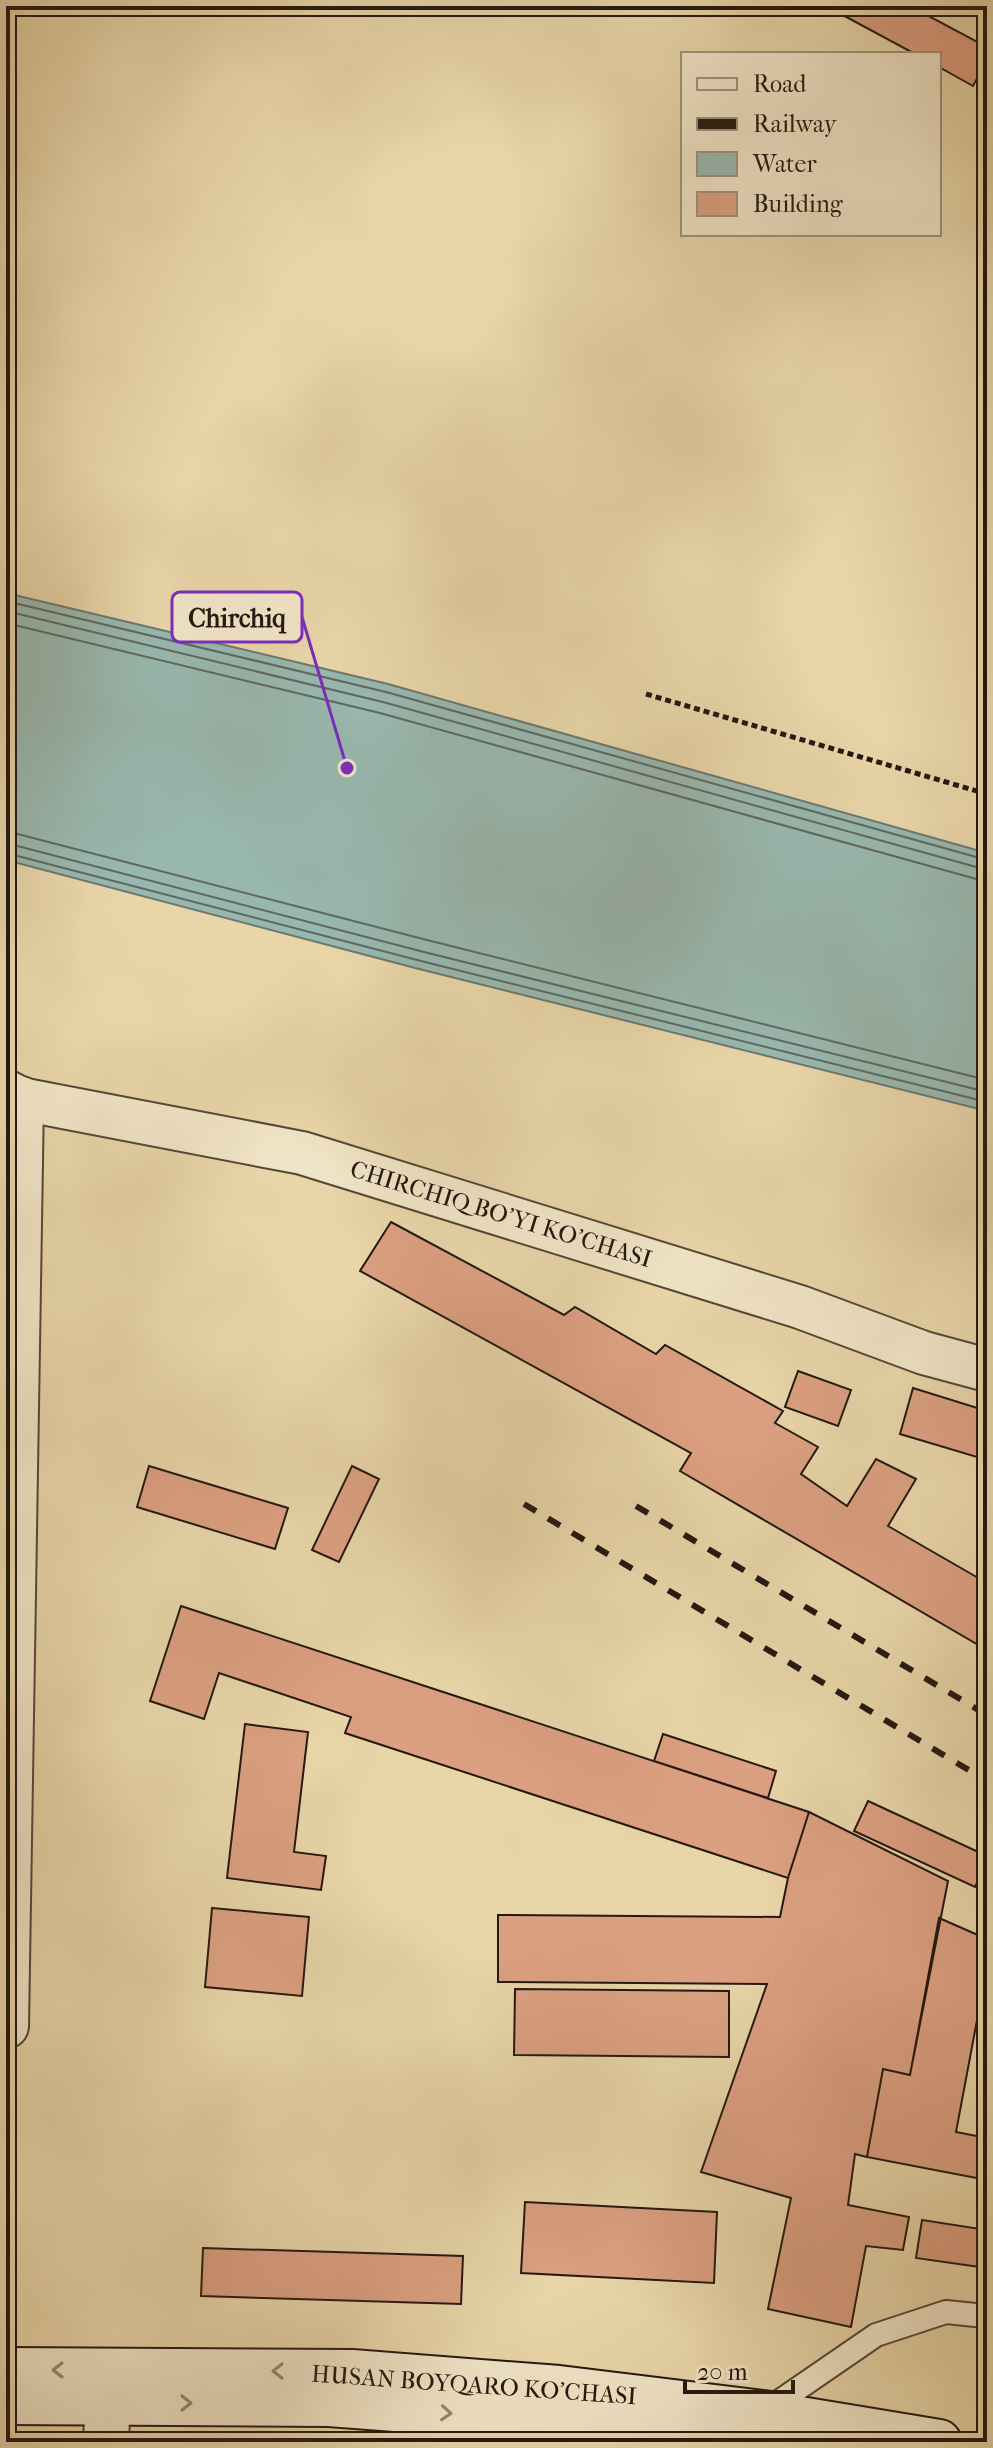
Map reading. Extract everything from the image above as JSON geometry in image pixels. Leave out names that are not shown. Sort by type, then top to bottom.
[{"type":"main road","points":[[6,2026],[14,1095]]},
{"type":"main road","name":"HUSAN BOYQARO KO'CHASI","points":[[6,2370],[108,2405],[352,2372],[559,2388],[760,2427],[939,2442]]},
{"type":"main road","name":"HUSAN BOYQARO KO'CHASI","points":[[6,2402],[329,2404],[542,2420],[725,2442]]},
{"type":"street","name":"CHIRCHIQ BO'YI KO'CHASI","points":[[14,1095],[302,1153],[785,1303],[924,1353],[987,1370]]},
{"type":"lane","points":[[760,2427],[876,2335],[946,2312],[985,2316]]},
{"type":"path","points":[[646,694],[987,794]]},
{"type":"water","points":[[6,593],[388,684],[987,853],[987,1111],[419,969],[6,860]]},
{"type":"building","points":[[826,6],[910,6],[987,47],[987,60],[973,86],[941,68],[941,52],[911,52]]},
{"type":"building","points":[[391,1222],[564,1315],[575,1307],[656,1354],[665,1345],[783,1411],[775,1423],[818,1447],[801,1474],[847,1506],[876,1459],[916,1479],[888,1526],[987,1583],[987,1650],[680,1471],[691,1453],[360,1271]]},
{"type":"building","points":[[798,1371],[851,1390],[838,1426],[785,1407]]},
{"type":"building","points":[[913,1388],[987,1411],[987,1460],[900,1434]]},
{"type":"building","points":[[149,1466],[288,1508],[275,1549],[137,1507]]},
{"type":"building","points":[[352,1466],[379,1479],[339,1562],[312,1550]]},
{"type":"building","points":[[181,1606],[809,1812],[788,1878],[345,1733],[351,1717],[219,1673],[204,1719],[150,1701]]},
{"type":"building","points":[[245,1724],[308,1732],[294,1852],[326,1856],[321,1890],[227,1878]]},
{"type":"building","points":[[663,1734],[776,1771],[768,1798],[654,1761]]},
{"type":"building","points":[[868,1801],[987,1856],[975,1887],[854,1831]]},
{"type":"building","points":[[809,1812],[948,1881],[910,2075],[883,2069],[867,2157],[855,2154],[848,2205],[909,2217],[903,2250],[866,2246],[851,2327],[768,2309],[791,2198],[701,2172],[767,1984],[498,1982],[498,1915],[780,1917],[788,1878]]},
{"type":"building","points":[[212,1908],[309,1917],[302,1996],[205,1987]]},
{"type":"building","points":[[939,1918],[987,1939],[987,1967],[956,2132],[987,2138],[987,2180],[867,2157],[883,2069],[910,2075]]},
{"type":"building","points":[[515,1989],[729,1991],[729,2057],[514,2055]]},
{"type":"building","points":[[525,2202],[717,2212],[714,2283],[521,2273]]},
{"type":"building","points":[[922,2220],[987,2230],[987,2268],[916,2258]]},
{"type":"building","points":[[203,2248],[463,2256],[461,2304],[201,2296]]},
{"type":"railway","points":[[524,1504],[987,1781]]},
{"type":"railway","points":[[636,1506],[987,1715]]},
{"type":"place","name":"Chirchiq","points":[[347,768]]}]
